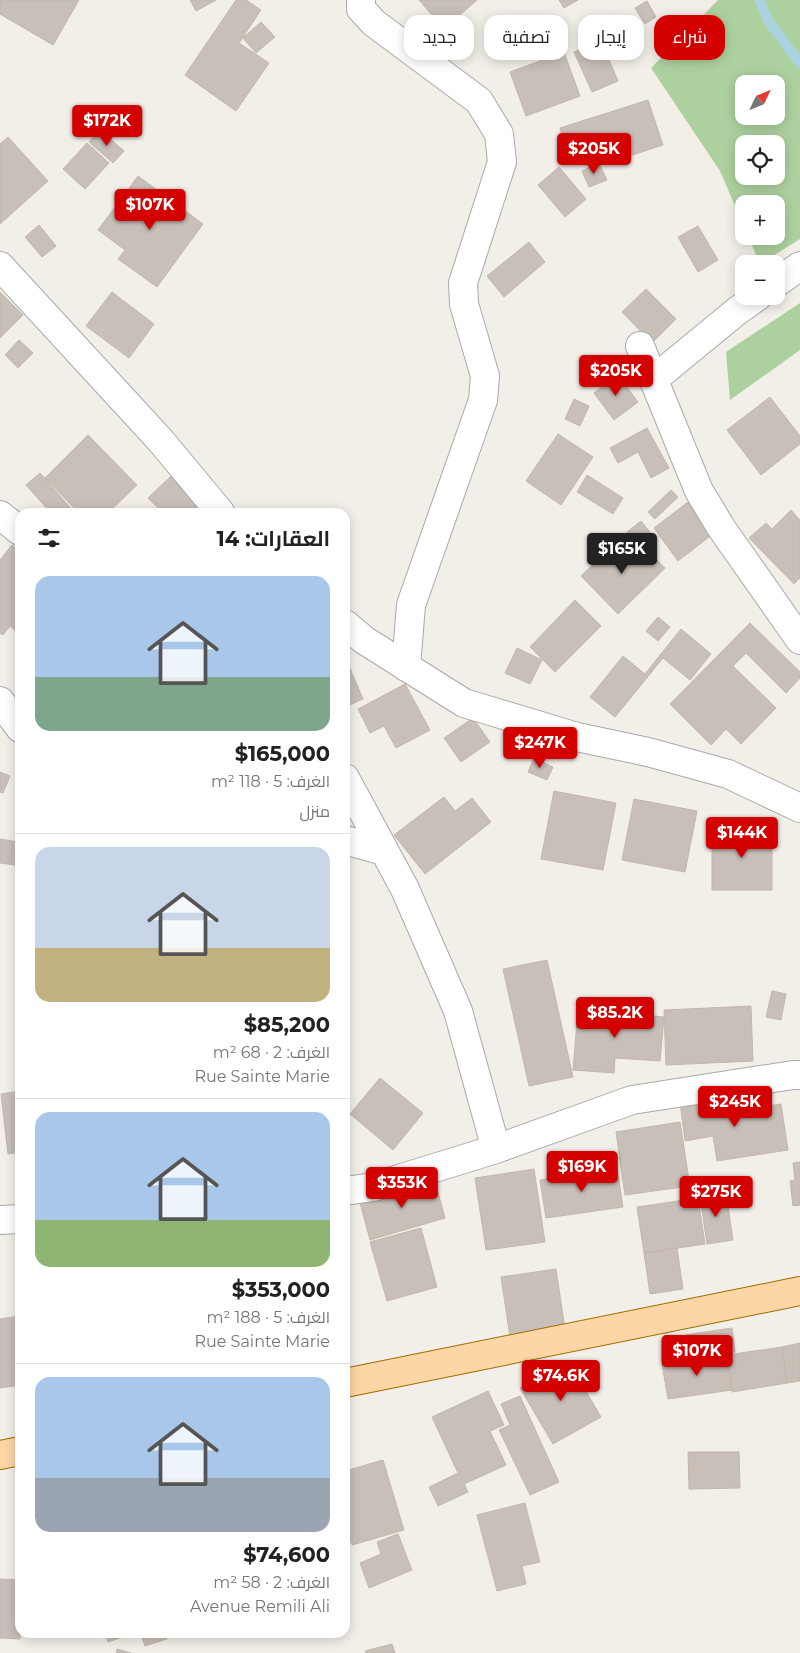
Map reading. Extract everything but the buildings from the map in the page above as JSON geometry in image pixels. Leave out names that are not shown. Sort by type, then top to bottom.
[{"type":"main road","points":[[350,1382],[800,1291]]},
{"type":"main road","points":[[0,1455],[15,1452]]},
{"type":"street","points":[[361,0],[361,9],[374,23],[479,101],[499,134],[502,162],[464,283],[464,304],[485,376],[483,400],[411,605],[406,667]]},
{"type":"street","points":[[0,266],[161,441],[217,508]]},
{"type":"street","points":[[785,277],[800,266]]},
{"type":"street","points":[[653,380],[745,305]]},
{"type":"street","points":[[640,346],[699,491],[722,529],[800,640]]},
{"type":"street","points":[[0,516],[15,526]]},
{"type":"street","points":[[350,628],[364,640],[464,703],[577,737],[648,752],[728,774],[800,808]]},
{"type":"street","points":[[0,701],[15,721]]},
{"type":"street","points":[[350,787],[405,889],[458,1010],[496,1149]]},
{"type":"street","points":[[350,841],[384,851]]},
{"type":"street","points":[[350,1190],[373,1187],[496,1149],[632,1100],[800,1075]]},
{"type":"street","points":[[0,1220],[15,1219]]},
{"type":"green space","points":[[718,0],[800,0],[800,239],[774,255],[756,255],[752,245],[785,245],[785,195],[735,195],[735,206],[720,171],[651,68],[659,60],[725,60],[725,15],[703,15]]},
{"type":"green space","points":[[800,303],[800,350],[730,400],[726,352]]},
{"type":"waterway","points":[[759,0],[769,22],[800,63]]}]
